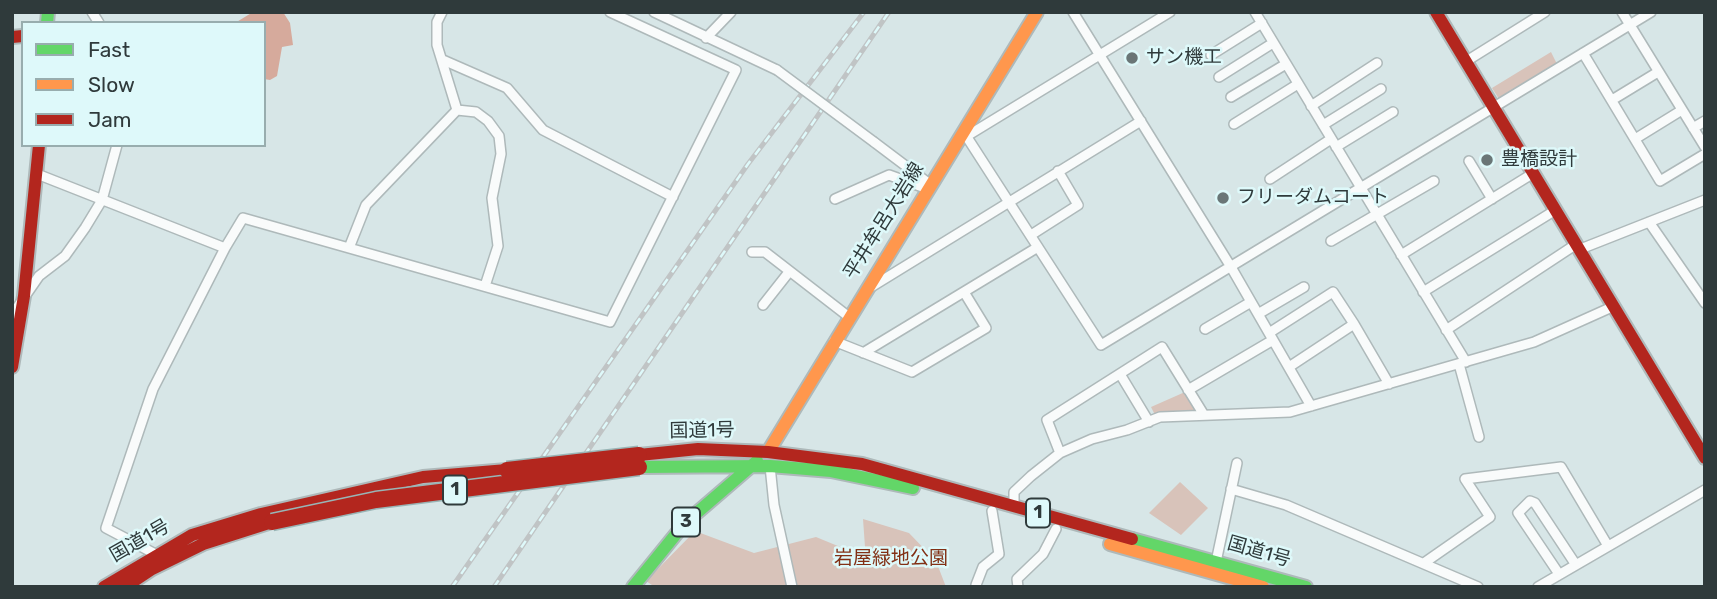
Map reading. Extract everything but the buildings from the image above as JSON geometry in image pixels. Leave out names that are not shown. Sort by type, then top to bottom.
[{"type":"main road","name":"平井牟呂大岩線","points":[[769,459],[834,341],[965,134],[1037,12]]},
{"type":"main road","points":[[1436,12],[1705,458]]},
{"type":"main road","points":[[12,367],[24,296],[39,147]]},
{"type":"main road","name":"国道1号","points":[[104,587],[162,558],[266,518],[639,461],[698,449],[769,459],[913,488],[1263,587]]},
{"type":"main road","name":"国道1号","points":[[639,461],[751,467],[769,459],[862,464],[1306,587]]},
{"type":"main road","name":"3","points":[[633,587],[685,523],[751,467]]},
{"type":"main road","name":"国道1号","points":[[125,587],[162,558]]},
{"type":"street","points":[[442,12],[437,22],[436,45],[457,110]]},
{"type":"street","points":[[162,558],[106,528],[153,389],[243,218],[610,322],[736,70],[610,12]]},
{"type":"street","points":[[654,12],[777,70],[930,187]]},
{"type":"street","points":[[706,38],[731,12]]},
{"type":"street","points":[[1073,12],[1231,267],[1311,406]]},
{"type":"street","points":[[1170,12],[965,134],[1101,345],[1651,12]]},
{"type":"street","points":[[1255,12],[1446,330],[1462,363],[1479,437]]},
{"type":"street","points":[[1465,62],[1545,12]]},
{"type":"street","points":[[1622,12],[1705,147]]},
{"type":"street","points":[[1210,55],[1262,23]]},
{"type":"street","points":[[1219,77],[1273,43]]},
{"type":"street","points":[[1583,53],[1660,181],[1705,154]]},
{"type":"street","points":[[443,60],[508,88],[543,130],[673,197]]},
{"type":"street","points":[[1231,97],[1286,64]]},
{"type":"street","points":[[1311,106],[1377,64]]},
{"type":"street","points":[[1612,100],[1658,72]]},
{"type":"street","points":[[1234,124],[1298,84]]},
{"type":"street","points":[[1323,125],[1381,89]]},
{"type":"street","points":[[349,248],[366,205],[457,110]]},
{"type":"street","points":[[457,110],[476,112],[488,121],[499,136],[500,154],[492,198],[498,246],[485,286]]},
{"type":"street","points":[[1635,139],[1682,110]]},
{"type":"street","points":[[1270,179],[1393,112]]},
{"type":"street","points":[[866,290],[1140,121]]},
{"type":"street","points":[[1693,128],[1705,121]]},
{"type":"street","points":[[12,315],[39,276],[65,256],[102,200],[116,147]]},
{"type":"street","points":[[1469,161],[1492,199]]},
{"type":"street","points":[[1031,234],[1078,205],[1058,171]]},
{"type":"street","points":[[37,174],[225,248]]},
{"type":"street","points":[[835,198],[889,174],[930,187]]},
{"type":"street","points":[[1401,255],[1532,174]]},
{"type":"street","points":[[1331,241],[1434,181]]},
{"type":"street","points":[[1446,330],[1576,248],[1705,200]]},
{"type":"street","points":[[1423,292],[1554,211]]},
{"type":"street","points":[[1649,222],[1705,303]]},
{"type":"street","points":[[863,353],[1038,247]]},
{"type":"street","points":[[752,251],[765,252],[849,317]]},
{"type":"street","points":[[764,305],[789,272]]},
{"type":"street","points":[[1258,314],[1304,286]]},
{"type":"street","points":[[834,341],[912,372],[986,328],[964,292]]},
{"type":"street","points":[[1188,390],[1271,337],[1333,292],[1389,384]]},
{"type":"street","points":[[1205,329],[1251,302]]},
{"type":"street","points":[[1014,506],[1014,492],[1060,453],[1092,439],[1160,417],[1290,412],[1534,342],[1612,307]]},
{"type":"street","points":[[1289,367],[1354,324]]},
{"type":"street","points":[[1060,453],[1047,420],[1162,347],[1203,415]]},
{"type":"street","points":[[1120,374],[1149,422]]},
{"type":"street","points":[[769,459],[774,505],[792,587]]},
{"type":"street","points":[[1216,562],[1237,463]]},
{"type":"street","points":[[1424,564],[1490,517],[1465,479],[1561,467],[1608,546]]},
{"type":"street","points":[[1231,489],[1286,505],[1478,587]]},
{"type":"street","points":[[1538,587],[1705,490]]},
{"type":"street","points":[[1559,574],[1518,513],[1530,501],[1535,503],[1576,565]]},
{"type":"street","points":[[976,585],[983,567],[999,554],[992,511]]},
{"type":"street","points":[[1018,587],[1017,579],[1043,554],[1056,529]]},
{"type":"green space","points":[[1551,52],[1557,64],[1499,99],[1492,88]]},
{"type":"green space","points":[[1185,392],[1199,413],[1155,415],[1151,407]]},
{"type":"green space","points":[[1180,482],[1208,508],[1181,535],[1149,513]]},
{"type":"green space","name":"岩屋緑地公園","points":[[863,519],[909,533],[936,561],[946,587],[655,587],[646,581],[695,531],[754,553],[816,537],[850,551],[865,547]]},
{"type":"shaded area","points":[[253,12],[283,12],[290,23],[293,45],[282,47],[277,76],[266,79],[266,21],[238,21]]},
{"type":"railway","points":[[452,587],[748,164],[864,12]]},
{"type":"railway","points":[[494,587],[889,12]]},
{"type":"traffic: fast","points":[[47,21],[48,12]]},
{"type":"traffic: fast","points":[[633,587],[685,523],[757,461]]},
{"type":"traffic: fast","points":[[639,467],[770,466],[831,471],[913,488]]},
{"type":"traffic: fast","points":[[1132,539],[1306,587]]},
{"type":"traffic: slow","points":[[768,452],[1037,12]]},
{"type":"traffic: slow","points":[[1110,544],[1263,587]]},
{"type":"traffic: jam","points":[[1436,12],[1705,458]]},
{"type":"traffic: jam","points":[[12,37],[21,36]]},
{"type":"traffic: jam","points":[[12,367],[24,296],[39,147]]},
{"type":"traffic: jam","points":[[639,455],[698,449],[768,452],[862,464],[1132,539]]},
{"type":"traffic: jam","points":[[507,470],[639,455]]},
{"type":"traffic: jam","points":[[272,522],[376,500],[639,467]]},
{"type":"traffic: jam","points":[[104,587],[192,535],[261,514],[423,477],[507,470]]},
{"type":"traffic: jam","points":[[125,587],[152,569],[203,544],[272,522]]},
{"type":"place","name":"サン機工","points":[[1132,58]]},
{"type":"place","name":"豊橋設計","points":[[1487,160]]},
{"type":"place","name":"フリーダムコート","points":[[1223,198]]}]
